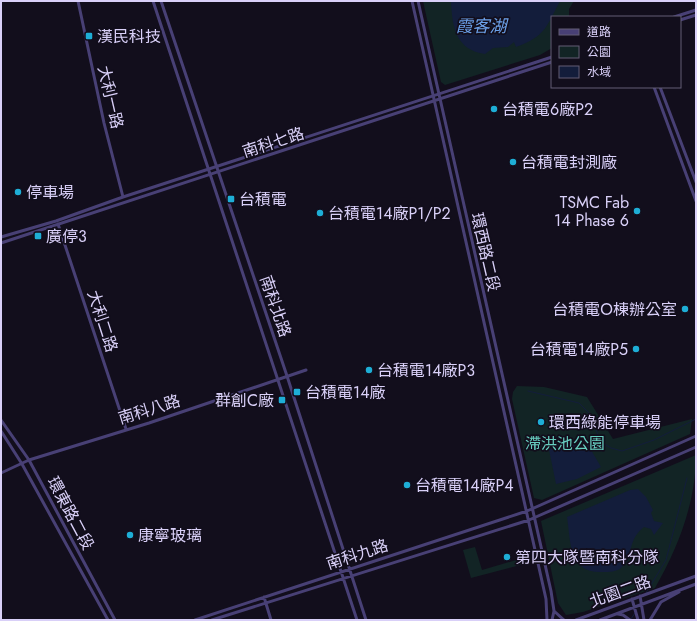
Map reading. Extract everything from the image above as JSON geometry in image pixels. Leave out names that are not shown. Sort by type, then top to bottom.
[{"type":"street","name":"大利一路","points":[[78,1],[104,124],[123,197]]},
{"type":"street","name":"南科北路","points":[[153,1],[208,170],[345,577],[357,620]]},
{"type":"street","name":"南科北路","points":[[161,1],[287,376],[366,620]]},
{"type":"street","points":[[412,1],[433,95]]},
{"type":"street","name":"環西路二段","points":[[418,1],[534,518]]},
{"type":"street","points":[[677,16],[696,10]]},
{"type":"street","points":[[681,20],[696,15]]},
{"type":"street","points":[[438,93],[551,57]]},
{"type":"street","name":"南科七路","points":[[1,243],[59,226],[551,62]]},
{"type":"street","points":[[654,88],[696,201]]},
{"type":"street","points":[[660,88],[696,182]]},
{"type":"street","name":"南科七路","points":[[1,237],[56,221],[123,197],[438,93]]},
{"type":"street","name":"環西路二段","points":[[433,95],[529,520]]},
{"type":"street","name":"大利二路","points":[[56,221],[59,226],[126,429]]},
{"type":"street","name":"南科八路","points":[[1,473],[29,460],[306,370]]},
{"type":"street","name":"環東路二段","points":[[1,420],[29,460],[115,620]]},
{"type":"street","name":"環東路二段","points":[[1,431],[22,464],[108,620]]},
{"type":"street","points":[[532,509],[696,436]]},
{"type":"street","points":[[552,620],[554,611],[551,591],[534,518],[696,447]]},
{"type":"street","name":"南科九路","points":[[195,620],[532,509]]},
{"type":"street","name":"南科九路","points":[[212,620],[534,518]]},
{"type":"street","points":[[529,520],[546,598],[547,620]]},
{"type":"street","name":"北園二路","points":[[600,620],[635,609],[641,600],[696,576]]},
{"type":"street","name":"北園二路","points":[[576,620],[632,599],[641,600],[696,584]]},
{"type":"street","points":[[650,620],[661,602],[688,587]]},
{"type":"street","points":[[264,597],[271,620]]},
{"type":"street","points":[[632,599],[638,620]]},
{"type":"street","points":[[641,600],[644,620]]},
{"type":"street","points":[[554,611],[564,620]]},
{"type":"street","points":[[609,617],[619,613],[630,620]]},
{"type":"green space","points":[[423,1],[574,1],[569,9],[569,16],[551,16],[551,49],[540,55],[445,85],[441,82]]},
{"type":"green space","name":"滯洪池公園","points":[[517,386],[544,387],[587,397],[613,439],[692,419],[690,434],[542,500],[534,498],[512,399],[513,392]]},
{"type":"green space","name":"滯洪池公園","points":[[696,455],[693,490],[684,524],[671,557],[655,588],[583,612],[566,615],[558,603],[541,521]]},
{"type":"green space","points":[[475,547],[482,570],[530,556],[532,562],[471,578],[463,550]]},
{"type":"water","name":"霞客湖","points":[[451,1],[560,1],[544,30],[534,39],[516,47],[514,42],[508,47],[493,48],[485,54],[475,52],[462,42],[458,36],[453,20]]},
{"type":"water","points":[[554,437],[561,438],[567,442],[587,443],[601,467],[577,479],[556,484],[547,440]]},
{"type":"water","points":[[638,489],[646,497],[653,510],[651,513],[654,521],[663,523],[654,535],[651,529],[644,527],[639,532],[635,537],[626,562],[618,570],[602,572],[591,571],[583,567],[577,562],[573,554],[567,517],[630,490]]},
{"type":"waterway","points":[[528,391],[579,403],[589,413],[601,442],[611,448],[622,451],[654,440],[696,419]]},
{"type":"waterway","points":[[646,593],[666,560],[687,478]]},
{"type":"waterway","points":[[631,619],[635,613]]},
{"type":"place","name":"漢民科技","points":[[89,36]]},
{"type":"place","name":"台積電6廠P2","points":[[494,109]]},
{"type":"place","name":"台積電封測廠","points":[[513,162]]},
{"type":"place","name":"停車場","points":[[18,192]]},
{"type":"place","name":"台積電","points":[[231,199]]},
{"type":"place","name":"TSMC Fab 14 Phase 6","points":[[637,211]]},
{"type":"place","name":"台積電14廠P1/P2","points":[[320,213]]},
{"type":"place","name":"廣停3","points":[[38,236]]},
{"type":"place","name":"台積電O棟辦公室","points":[[685,309]]},
{"type":"place","name":"台積電14廠P5","points":[[636,349]]},
{"type":"place","name":"台積電14廠P3","points":[[369,370]]},
{"type":"place","name":"台積電14廠","points":[[297,392]]},
{"type":"place","name":"群創C廠","points":[[282,400]]},
{"type":"place","name":"環西綠能停車場","points":[[541,422]]},
{"type":"place","name":"台積電14廠P4","points":[[407,485]]},
{"type":"place","name":"康寧玻璃","points":[[130,535]]},
{"type":"place","name":"第四大隊暨南科分隊","points":[[507,557]]}]
